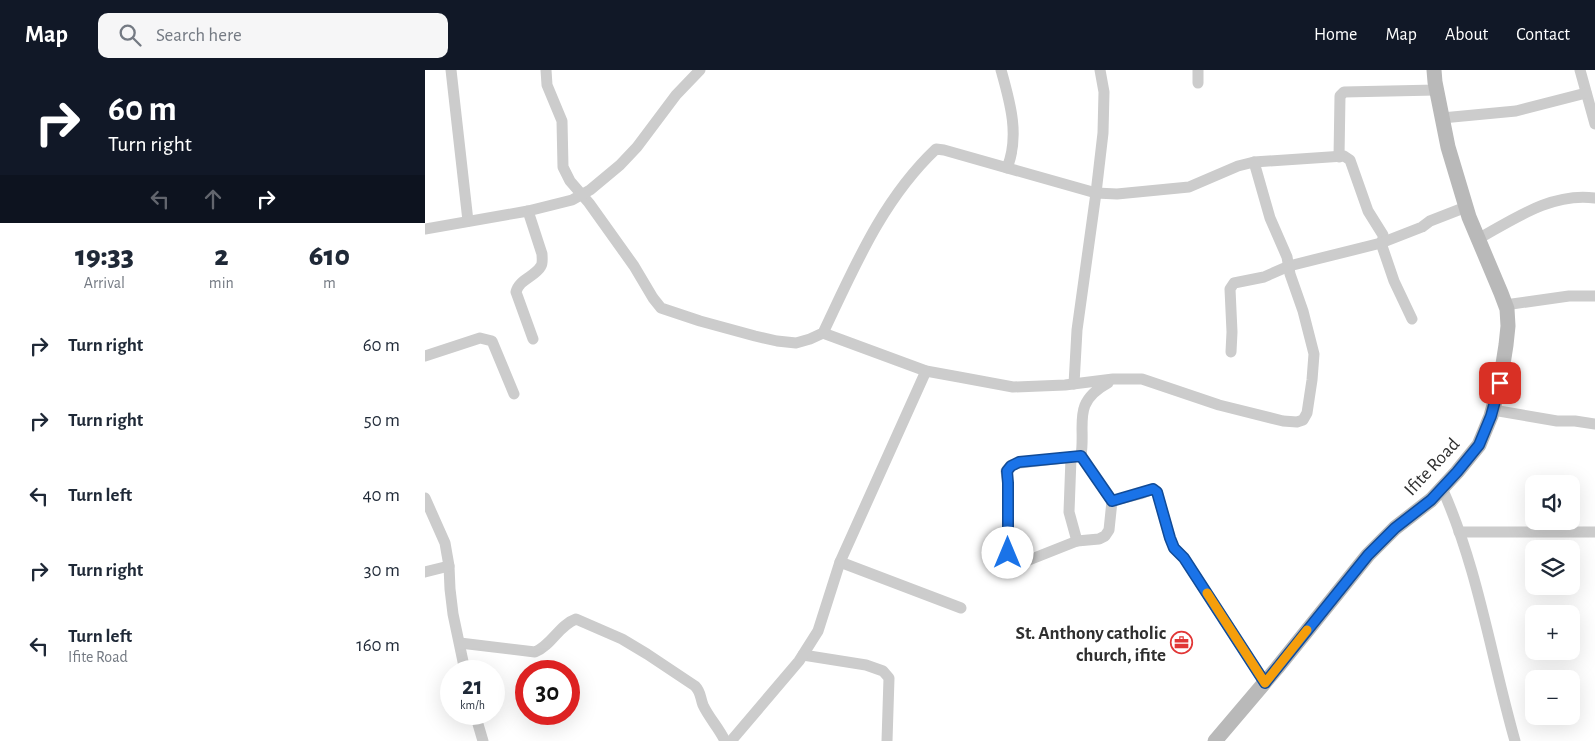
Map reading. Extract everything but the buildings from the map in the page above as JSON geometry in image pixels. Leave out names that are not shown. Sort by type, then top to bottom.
[{"type":"street","points":[[451,70],[468,221]]},
{"type":"street","points":[[545,70],[547,85],[562,120],[563,167],[570,181],[583,194],[635,266],[653,298],[661,308],[700,321],[755,336],[796,343],[823,333],[870,236],[890,204],[926,158],[936,149],[1097,193],[1117,194],[1189,187],[1238,166],[1254,162],[1344,156],[1350,160],[1368,211],[1383,235],[1381,242],[1394,282],[1412,319]]},
{"type":"street","points":[[425,229],[528,211],[572,200],[590,190],[620,165],[637,147],[676,95],[700,70]]},
{"type":"street","points":[[1001,70],[1012,115],[1014,134],[1012,157],[1007,168]]},
{"type":"street","points":[[1074,384],[1077,330],[1097,193],[1103,132],[1104,92],[1101,70]]},
{"type":"street","points":[[1198,70],[1198,83]]},
{"type":"street","name":"Ifite Road","points":[[1215,741],[1265,683],[1368,555],[1395,528],[1431,500],[1457,472],[1479,445],[1493,410],[1500,383],[1506,345],[1508,326],[1505,304],[1466,207],[1447,147],[1434,70]]},
{"type":"street","points":[[1580,70],[1595,124]]},
{"type":"street","points":[[1339,157],[1340,96],[1344,92],[1436,90]]},
{"type":"street","points":[[1442,118],[1516,111],[1586,93]]},
{"type":"street","points":[[823,333],[926,371],[1013,387],[1074,384],[1113,379],[1142,379],[1219,405],[1283,421],[1297,422],[1303,420],[1307,413],[1314,354],[1287,257],[1269,218],[1254,162]]},
{"type":"street","points":[[1478,239],[1531,210],[1557,199],[1584,196],[1595,198]]},
{"type":"street","points":[[1231,352],[1230,289],[1234,283],[1264,277],[1289,266],[1381,242],[1422,227],[1430,221],[1466,207]]},
{"type":"street","points":[[528,211],[542,254],[542,260],[541,266],[517,286],[516,292],[533,339]]},
{"type":"street","points":[[1505,304],[1569,296],[1595,296]]},
{"type":"street","points":[[425,356],[480,338],[492,341],[514,394]]},
{"type":"street","points":[[731,741],[803,655],[818,631],[840,562],[926,371]]},
{"type":"street","points":[[1077,541],[1069,512],[1085,402],[1094,390],[1113,379]]},
{"type":"street","points":[[1493,410],[1557,421],[1595,424]]},
{"type":"street","points":[[1024,562],[1077,541],[1099,539],[1105,536],[1109,530],[1112,501],[1076,457]]},
{"type":"street","points":[[1008,553],[1007,471],[1011,466],[1019,462],[1076,457]]},
{"type":"street","points":[[1442,488],[1459,532],[1475,587],[1515,741]]},
{"type":"street","points":[[1112,501],[1153,489],[1157,492],[1174,548],[1184,558],[1265,683]]},
{"type":"street","points":[[425,498],[445,543],[451,597],[463,660]]},
{"type":"street","points":[[1459,532],[1595,532]]},
{"type":"street","points":[[840,562],[961,608]]},
{"type":"street","points":[[425,572],[449,566]]},
{"type":"street","points":[[460,643],[535,652],[543,648],[568,622],[577,619],[647,654],[695,686],[700,691],[703,704],[725,741]]},
{"type":"street","points":[[803,655],[866,665],[883,671],[889,678],[887,741]]},
{"type":"street","points":[[478,725],[483,741]]},
{"type":"slow traffic","points":[[1207,593],[1265,683],[1307,630]]},
{"type":"place","name":"St. Anthony catholic church, ifite","points":[[1182,643]]},
{"type":"route","points":[[1008,553],[1007,471],[1011,466],[1019,462],[1081,456],[1112,501],[1153,489],[1157,492],[1174,548],[1184,558],[1265,683],[1368,555],[1395,528],[1431,500],[1479,445],[1491,416],[1500,383]]}]
